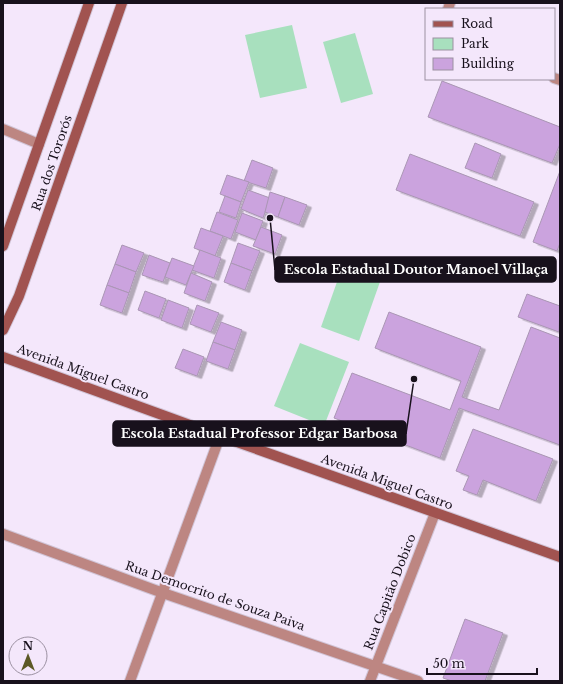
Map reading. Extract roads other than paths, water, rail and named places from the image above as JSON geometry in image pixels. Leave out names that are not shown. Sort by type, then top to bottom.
[{"type":"street","name":"Rua dos Tororós","points":[[3,246],[89,3]]},
{"type":"street","name":"Rua dos Tororós","points":[[3,330],[19,296],[122,3]]},
{"type":"street","points":[[3,129],[39,144]]},
{"type":"street","name":"Avenida Miguel Castro","points":[[3,357],[560,557]]},
{"type":"street","points":[[130,681],[220,436]]},
{"type":"street","name":"Rua Capitão Dobico","points":[[370,681],[435,513]]},
{"type":"street","name":"Rua Democrito de Souza Paiva","points":[[3,534],[163,593],[376,665],[418,681]]},
{"type":"place","name":"Escola Estadual Doutor Manoel Villaça","points":[[270,218]]},
{"type":"place","name":"Escola Estadual Professor Edgar Barbosa","points":[[414,379]]}]
